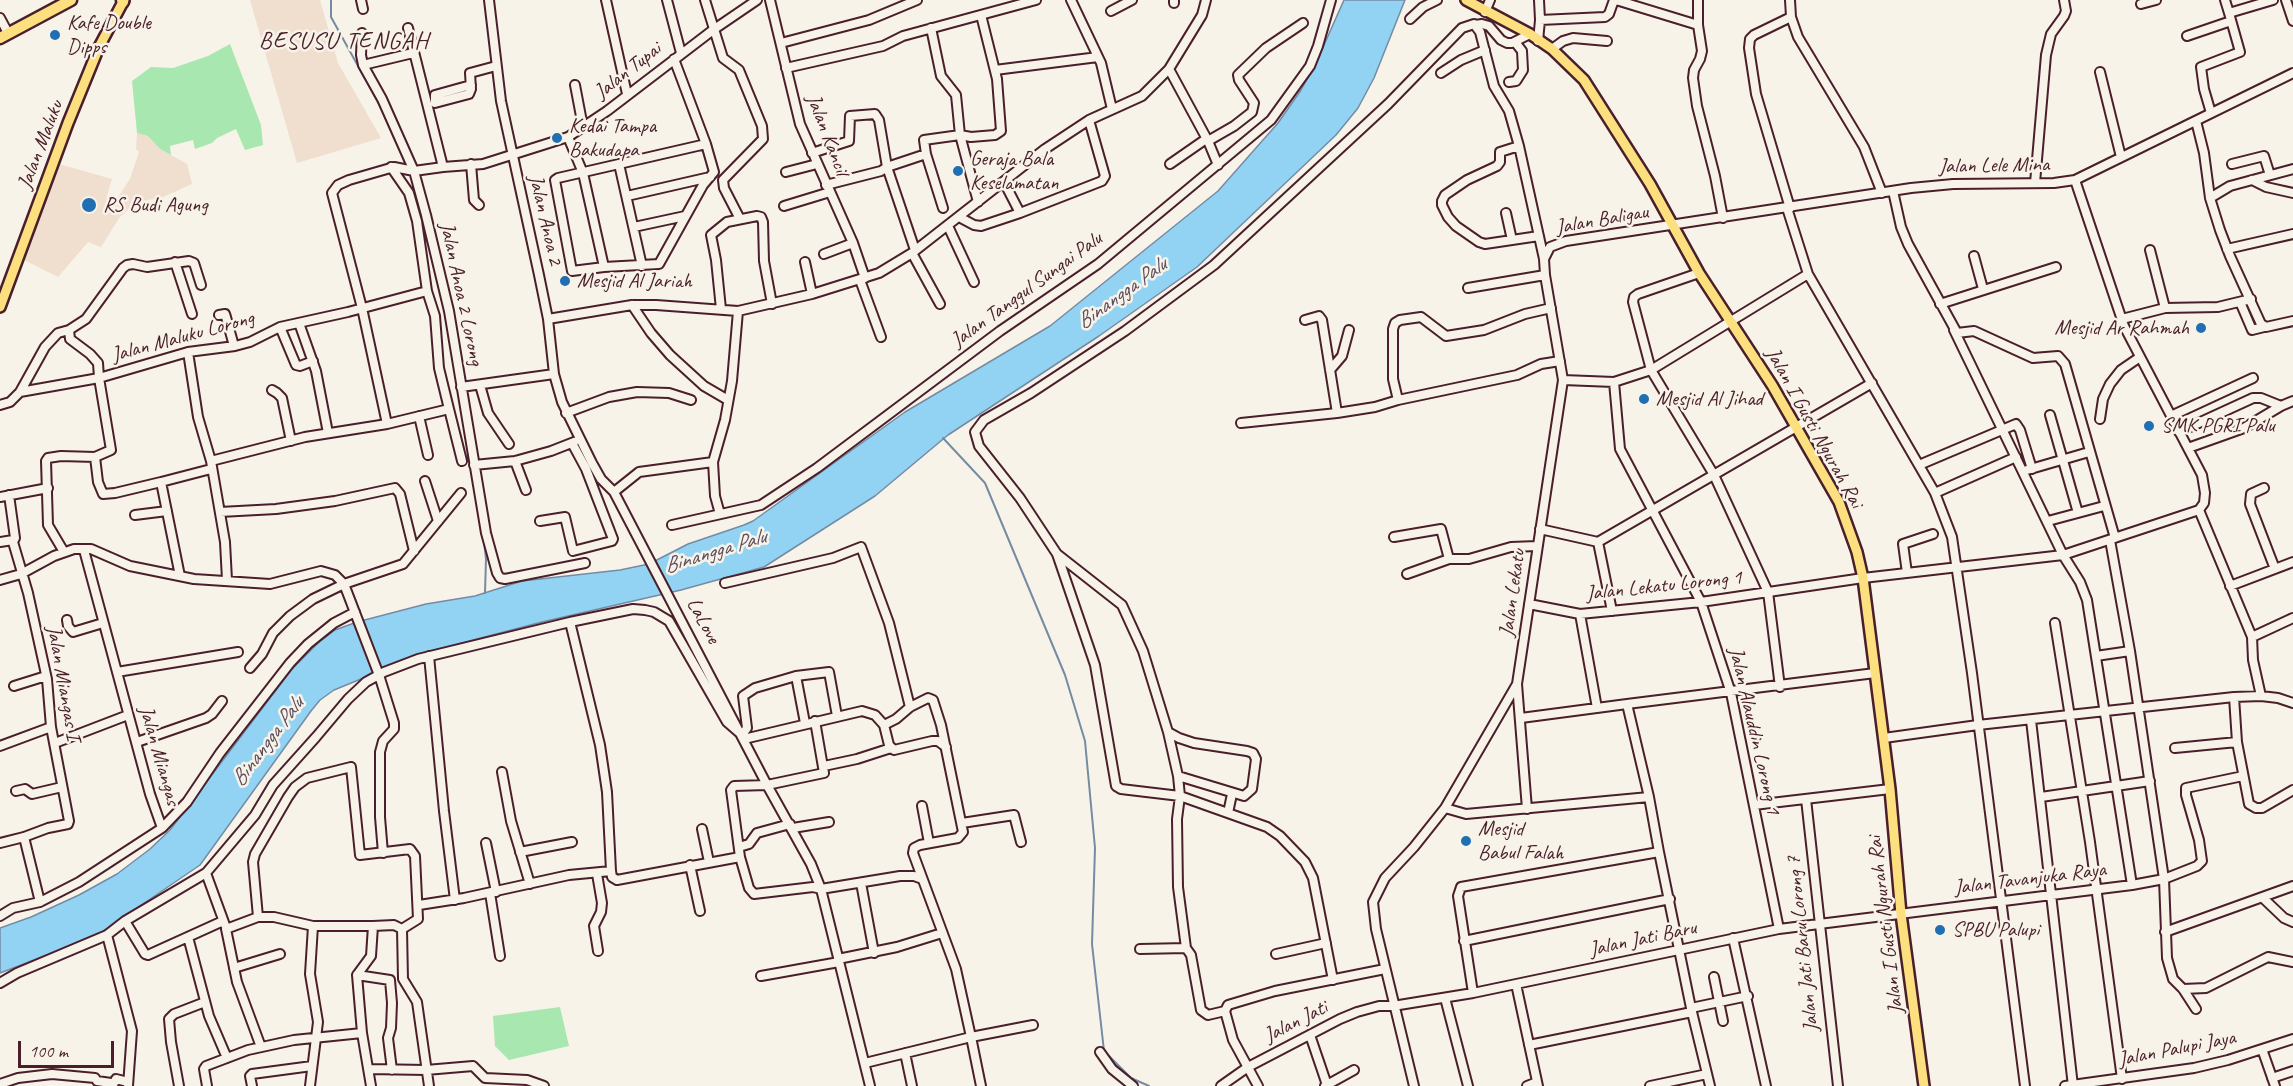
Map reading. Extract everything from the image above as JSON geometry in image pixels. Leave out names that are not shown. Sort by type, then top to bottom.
[{"type":"highway","points":[[4,35],[59,3],[71,0]]},
{"type":"main road","name":"Jalan I Gusti Ngurah Rai","points":[[1466,0],[1530,34],[1552,49],[1570,65],[1596,96],[1674,226],[1699,273],[1772,385],[1839,502],[1857,552],[1863,578],[1890,789],[1901,914],[1924,1086]]},
{"type":"main road","name":"Jalan Maluku","points":[[0,307],[68,123],[99,47],[123,1]]},
{"type":"street","name":"Jalan Anoa 2","points":[[489,0],[496,66],[548,319],[554,374],[575,441],[601,479],[614,492],[636,535]]},
{"type":"street","points":[[606,0],[627,94]]},
{"type":"street","points":[[667,0],[681,53]]},
{"type":"street","points":[[705,0],[723,58],[739,69],[760,119],[763,139],[723,180],[724,188],[740,219]]},
{"type":"street","name":"Jalan Tupai","points":[[414,171],[471,164],[483,165],[568,137],[757,0]]},
{"type":"street","name":"Jalan Kancil","points":[[770,0],[800,124],[853,243],[881,337]]},
{"type":"street","points":[[781,43],[869,20],[917,0]]},
{"type":"street","points":[[786,68],[883,46],[903,36],[1036,0]]},
{"type":"street","points":[[1071,0],[1098,57],[1112,109]]},
{"type":"street","points":[[1111,11],[1132,0]]},
{"type":"street","points":[[548,319],[632,305],[738,311],[812,294],[879,273],[948,226],[1045,149],[1089,120],[1142,96],[1169,69],[1203,15],[1206,0]]},
{"type":"street","name":"Jalan Tanggul Sungai Palu","points":[[672,525],[761,505],[817,468],[1008,326],[1098,264],[1271,120],[1294,90],[1314,56],[1330,0]]},
{"type":"street","points":[[1410,19],[1423,7],[1437,0]]},
{"type":"street","points":[[1481,9],[1490,0]]},
{"type":"street","points":[[1538,40],[1539,0]]},
{"type":"street","points":[[1540,20],[1605,16],[1609,14],[1615,0],[1698,25]]},
{"type":"street","points":[[1698,0],[1698,25],[1702,51],[1693,74],[1695,97],[1716,176],[1723,218]]},
{"type":"street","points":[[1790,0],[1791,17],[1803,46],[1864,147],[1882,192]]},
{"type":"street","points":[[2036,183],[2046,55],[2051,34],[2066,11],[2064,0]]},
{"type":"street","points":[[2141,4],[2156,0]]},
{"type":"street","points":[[2211,113],[2200,69],[2240,53],[2225,0]]},
{"type":"street","points":[[2187,36],[2273,0]]},
{"type":"street","points":[[2286,0],[2293,21]]},
{"type":"street","points":[[943,208],[923,142],[926,138],[994,135],[1000,132],[995,70],[981,15]]},
{"type":"street","points":[[1791,17],[1750,39],[1749,48],[1756,94],[1808,274],[1935,493],[1948,523],[1958,567],[2025,1086]]},
{"type":"street","points":[[0,18],[4,35]]},
{"type":"street","points":[[1170,164],[1234,126],[1252,112],[1254,104],[1238,75],[1266,48],[1303,23]]},
{"type":"street","points":[[1333,980],[1317,890],[1310,869],[1272,830],[1180,796],[1121,789],[1116,786],[1095,665],[1057,554],[1020,498],[979,446],[975,435],[976,429],[984,420],[1031,393],[1125,331],[1214,265],[1388,104],[1462,28],[1471,24],[1489,26],[1504,42],[1515,42],[1530,34]]},
{"type":"street","name":"Jalan Lekatu","points":[[1414,1086],[1393,1006],[1372,910],[1375,895],[1385,878],[1414,847],[1445,808],[1517,684],[1563,380],[1544,259],[1519,146],[1509,111],[1494,87],[1485,50],[1475,25]]},
{"type":"street","points":[[408,28],[443,167]]},
{"type":"street","points":[[931,28],[941,76],[956,95],[960,135],[978,202]]},
{"type":"street","name":"Jalan Anoa 2 Lorong","points":[[362,33],[363,65],[382,99],[414,171],[449,311],[488,542],[497,573],[500,578],[505,579],[585,563]]},
{"type":"street","points":[[1552,49],[1563,41],[1573,38],[1606,41]]},
{"type":"street","points":[[1509,82],[1516,81],[1523,70],[1522,51],[1515,42]]},
{"type":"street","points":[[1441,73],[1461,60],[1485,50]]},
{"type":"street","points":[[363,65],[413,53]]},
{"type":"street","points":[[995,70],[1098,57]]},
{"type":"street","points":[[674,59],[706,144],[715,171],[685,216],[661,263],[572,271],[555,182],[558,178],[706,144]]},
{"type":"street","points":[[471,85],[469,76],[471,71],[496,66]]},
{"type":"street","points":[[1169,69],[1218,165]]},
{"type":"street","points":[[2100,72],[2121,157]]},
{"type":"street","name":"Jalan Lele Mina","points":[[1674,226],[1935,185],[2075,180],[2293,73]]},
{"type":"street","points":[[575,85],[583,127]]},
{"type":"street","points":[[812,153],[849,141],[849,117],[872,113],[876,115],[879,120],[887,167],[914,251],[940,304]]},
{"type":"street","points":[[959,217],[981,226],[1104,179],[1089,120]]},
{"type":"street","points":[[2196,121],[2204,153],[2210,198],[2227,249],[2264,327]]},
{"type":"street","points":[[568,137],[583,172],[604,267]]},
{"type":"street","points":[[1519,146],[1502,151],[1497,166],[1467,180],[1445,195],[1442,201],[1448,217],[1473,240],[1485,244],[1539,236]]},
{"type":"street","points":[[784,206],[926,154]]},
{"type":"street","points":[[2232,164],[2264,156],[2270,175]]},
{"type":"street","points":[[471,164],[474,200],[479,205]]},
{"type":"street","points":[[619,164],[642,266]]},
{"type":"street","points":[[786,172],[817,164]]},
{"type":"street","points":[[387,424],[362,308],[332,194],[333,189],[349,180],[392,167],[414,171]]},
{"type":"street","points":[[392,167],[409,193],[417,221],[427,291],[435,316],[440,368],[462,461]]},
{"type":"street","points":[[2210,198],[2230,186],[2293,169]]},
{"type":"street","points":[[627,195],[710,177]]},
{"type":"street","points":[[2075,180],[2122,319],[2204,484],[2204,502],[2199,510],[2252,637],[2253,660],[2261,696]]},
{"type":"street","points":[[2252,180],[2266,188],[2293,193]]},
{"type":"street","points":[[1004,182],[1020,213]]},
{"type":"street","points":[[1893,191],[1904,235],[1954,330],[2087,600],[2132,885]]},
{"type":"street","points":[[1506,213],[1512,240]]},
{"type":"street","points":[[634,227],[685,216]]},
{"type":"street","points":[[721,309],[716,260],[710,236],[727,222],[757,216],[762,219],[764,261],[772,304]]},
{"type":"street","points":[[948,226],[974,282]]},
{"type":"street","name":"Jalan Baligau","points":[[1544,259],[1550,248],[1560,243],[1674,226]]},
{"type":"street","points":[[2227,249],[2293,234]]},
{"type":"street","points":[[824,254],[853,243]]},
{"type":"street","points":[[2150,250],[2165,308]]},
{"type":"street","points":[[1974,256],[1983,289]]},
{"type":"street","points":[[0,405],[10,402],[20,392],[45,347],[56,334],[69,330],[86,319],[127,265],[147,267],[176,262],[194,263],[201,285]]},
{"type":"street","points":[[176,262],[192,314]]},
{"type":"street","points":[[805,262],[812,294]]},
{"type":"street","points":[[1940,304],[2056,267]]},
{"type":"street","name":"Jalan Lekatu Lorong 1","points":[[1699,273],[1634,297],[1651,370],[1714,475],[1768,592],[1780,687]]},
{"type":"street","points":[[1563,380],[1614,382],[1651,370],[1808,274]]},
{"type":"street","points":[[1468,288],[1545,275]]},
{"type":"street","name":"Jalan Maluku Lorong","points":[[56,334],[70,339],[90,354],[98,363],[99,378],[188,352],[250,342],[280,327],[427,291]]},
{"type":"street","points":[[2122,319],[2165,308],[2218,307],[2251,299]]},
{"type":"street","points":[[2240,302],[2252,330],[2293,321]]},
{"type":"street","points":[[632,305],[651,333],[670,355],[704,386],[728,400]]},
{"type":"street","points":[[1398,400],[1393,379],[1393,329],[1398,322],[1421,317],[1446,336],[1484,330],[1525,314],[1551,308]]},
{"type":"street","points":[[720,514],[715,496],[713,462],[725,420],[735,360],[738,311]]},
{"type":"street","points":[[219,315],[225,314],[234,346]]},
{"type":"street","points":[[1305,320],[1319,316],[1322,320],[1337,412]]},
{"type":"street","points":[[299,323],[313,361],[328,433]]},
{"type":"street","points":[[280,327],[296,365],[300,366],[313,361]]},
{"type":"street","points":[[69,330],[70,339]]},
{"type":"street","points":[[1330,370],[1342,356],[1349,330]]},
{"type":"street","points":[[1954,330],[1959,334],[1977,332],[2033,358],[2053,355],[2060,358],[2068,371],[2112,539],[2164,879],[2165,932],[2170,974],[2196,1008]]},
{"type":"street","points":[[188,352],[198,417],[211,465],[225,542],[227,580]]},
{"type":"street","points":[[2100,419],[2103,399],[2110,384],[2121,370],[2140,357]]},
{"type":"street","points":[[1241,423],[1375,406],[1517,375],[1541,364],[1560,361]]},
{"type":"street","points":[[461,387],[554,374]]},
{"type":"street","points":[[20,392],[99,378],[111,450],[95,457],[48,458],[46,461],[48,525],[64,552]]},
{"type":"street","points":[[2171,416],[2253,378]]},
{"type":"street","name":"Jalan Alauddin Lorong 1","points":[[1614,382],[1620,449],[1701,602],[1731,693],[1779,929]]},
{"type":"street","points":[[1540,529],[1599,542],[1872,383]]},
{"type":"street","points":[[480,385],[486,408],[509,444]]},
{"type":"street","points":[[272,390],[282,398],[291,441]]},
{"type":"street","points":[[566,413],[609,397],[637,392],[669,393],[691,400]]},
{"type":"street","points":[[2179,432],[2253,398],[2261,398],[2281,406]]},
{"type":"street","points":[[2188,448],[2244,428],[2293,401]]},
{"type":"street","points":[[95,457],[98,482],[103,494],[115,493],[161,482],[291,441],[387,424],[449,409]]},
{"type":"street","points":[[2050,415],[2078,513]]},
{"type":"street","points":[[419,416],[428,454]]},
{"type":"street","points":[[1919,465],[2016,424],[2019,427],[2032,469]]},
{"type":"street","points":[[474,465],[515,461],[551,451],[575,441],[613,539],[573,551],[565,517],[540,521]]},
{"type":"street","points":[[2023,472],[2089,452]]},
{"type":"street","points":[[1935,493],[2016,457]]},
{"type":"street","points":[[515,461],[526,490]]},
{"type":"street","points":[[614,492],[639,472],[713,462]]},
{"type":"street","points":[[425,481],[438,521]]},
{"type":"street","points":[[161,482],[180,576]]},
{"type":"street","points":[[0,497],[48,488]]},
{"type":"street","points":[[219,512],[276,509],[323,503],[395,488],[400,494],[414,551]]},
{"type":"street","points":[[2264,488],[2251,494],[2250,504],[2275,569]]},
{"type":"street","points":[[250,668],[262,654],[273,633],[290,616],[313,599],[344,584],[403,564],[461,493]]},
{"type":"street","name":"Jalan Miangas I","points":[[9,495],[15,538],[13,540],[46,676],[51,726],[66,800],[68,824],[48,828],[24,837]]},
{"type":"street","points":[[2048,521],[2104,506]]},
{"type":"street","name":"Jalan Lekatu Lorong 1","points":[[1529,604],[1580,614],[1701,602],[1863,578],[2063,555],[2199,510]]},
{"type":"street","points":[[135,515],[167,511]]},
{"type":"street","points":[[1394,537],[1441,529],[1449,559]]},
{"type":"street","points":[[1907,573],[1903,543],[1933,534]]},
{"type":"street","name":"LaLove","points":[[636,535],[743,737]]},
{"type":"street","points":[[0,542],[13,540]]},
{"type":"street","points":[[1599,542],[1612,611]]},
{"type":"street","points":[[1407,574],[1449,559],[1466,559],[1511,547],[1537,546]]},
{"type":"street","points":[[725,583],[833,558],[861,547],[889,623],[910,707]]},
{"type":"street","points":[[0,580],[21,574],[74,549],[91,549],[130,566],[207,580],[227,580],[232,583],[270,584],[321,571],[335,575],[344,584],[378,674],[393,723],[394,729],[383,741],[380,752],[380,817],[383,853]]},
{"type":"street","name":"Jalan Miangas","points":[[0,916],[13,908],[40,902],[108,865],[162,828],[128,715],[84,550]]},
{"type":"street","points":[[1057,554],[1122,605],[1143,651],[1168,732],[1178,776],[1180,796],[1177,819],[1178,887],[1186,948],[1191,955],[1201,1010],[1208,1015],[1225,1011]]},
{"type":"street","points":[[2230,586],[2293,562]]},
{"type":"street","points":[[0,983],[17,973],[107,935],[125,921],[206,873],[255,815],[273,785],[339,708],[361,686],[378,674],[429,656],[633,609],[654,612],[669,621],[727,722],[743,737],[811,864],[821,889],[870,1086]]},
{"type":"street","points":[[1580,614],[1597,708]]},
{"type":"street","points":[[162,828],[187,801],[220,753],[290,663],[334,623],[356,615]]},
{"type":"street","points":[[2252,637],[2293,618]]},
{"type":"street","points":[[67,620],[73,632],[104,623]]},
{"type":"street","points":[[570,622],[600,745],[607,792],[612,877],[617,880],[740,857]]},
{"type":"street","points":[[2055,623],[2082,792],[2122,1079]]},
{"type":"street","points":[[2096,656],[2130,651]]},
{"type":"street","points":[[117,672],[238,652]]},
{"type":"street","points":[[429,656],[455,900]]},
{"type":"street","points":[[743,737],[747,728],[743,696],[755,688],[796,676],[829,672],[837,717]]},
{"type":"street","points":[[1521,718],[1780,687],[1875,673]]},
{"type":"street","points":[[14,686],[46,676]]},
{"type":"street","points":[[796,676],[805,723]]},
{"type":"street","points":[[1517,684],[1527,809]]},
{"type":"street","points":[[1884,738],[1978,725],[2234,698],[2261,696],[2278,698],[2293,704]]},
{"type":"street","points":[[884,725],[896,719],[910,707],[928,698],[933,700],[946,747],[963,832],[961,837],[920,845],[913,850],[956,969],[981,1086]]},
{"type":"street","points":[[2234,698],[2237,742],[2250,804],[2256,808],[2262,807],[2293,790]]},
{"type":"street","points":[[136,742],[206,718],[222,701]]},
{"type":"street","points":[[1627,704],[1710,1086]]},
{"type":"street","points":[[743,737],[862,711],[869,712],[884,725],[891,748]]},
{"type":"street","points":[[55,743],[128,715]]},
{"type":"street","points":[[2031,720],[2070,1086]]},
{"type":"street","points":[[814,721],[825,772],[767,784],[734,786],[731,790],[740,857],[749,888],[754,894],[813,887],[821,889],[900,876],[914,876],[922,879]]},
{"type":"street","points":[[0,746],[51,726]]},
{"type":"street","points":[[1168,732],[1194,743],[1253,753],[1256,762],[1252,789],[1244,796],[1178,776]]},
{"type":"street","points":[[824,766],[857,759],[891,748],[897,750],[932,741],[938,741],[946,747]]},
{"type":"street","points":[[2175,748],[2237,742]]},
{"type":"street","points":[[258,917],[253,862],[255,854],[288,796],[307,778],[351,767],[359,854],[362,856],[402,849],[413,851],[415,856],[419,915],[417,921],[402,929]]},
{"type":"street","points":[[502,771],[505,798],[530,884]]},
{"type":"street","name":"Jalan Tavanjuka Raya","points":[[1901,914],[2132,885],[2164,879],[2197,866],[2202,861],[2186,788],[2243,776]]},
{"type":"street","points":[[2041,797],[2150,781]]},
{"type":"street","points":[[16,791],[25,789],[32,794],[62,787]]},
{"type":"street","points":[[1754,805],[1890,789]]},
{"type":"street","points":[[1228,813],[1232,794]]},
{"type":"street","points":[[1445,808],[1466,814],[1649,797]]},
{"type":"street","name":"Jalan Jati Baru Lorong 7","points":[[1806,799],[1838,1086]]},
{"type":"street","points":[[921,806],[929,843]]},
{"type":"street","points":[[962,823],[1014,815],[1021,842]]},
{"type":"street","points":[[739,848],[749,844],[757,833],[829,822]]},
{"type":"street","points":[[702,829],[709,862]]},
{"type":"street","points":[[0,843],[24,837],[40,902]]},
{"type":"street","points":[[486,843],[500,956]]},
{"type":"street","points":[[520,852],[572,843]]},
{"type":"street","points":[[1473,993],[1458,896],[1461,887],[1659,852]]},
{"type":"street","points":[[690,865],[700,911]]},
{"type":"street","points":[[419,905],[455,900],[569,875],[611,871]]},
{"type":"street","points":[[206,873],[225,925],[234,968],[261,1047]]},
{"type":"street","points":[[597,874],[602,903],[601,912],[594,926],[598,951]]},
{"type":"street","points":[[861,883],[874,952]]},
{"type":"street","points":[[2165,932],[2293,886]]},
{"type":"street","points":[[2263,898],[2284,918],[2293,922]]},
{"type":"street","points":[[1464,941],[1670,899]]},
{"type":"street","name":"Jalan Jati Baru","points":[[1393,1006],[1473,993],[1779,929],[1901,914]]},
{"type":"street","points":[[125,921],[145,954],[148,955],[188,937],[258,917],[274,917],[313,926],[394,925],[402,929]]},
{"type":"street","points":[[310,1086],[318,1022],[310,974],[313,926]]},
{"type":"street","points":[[371,1086],[362,1033],[357,975],[371,956],[373,926]]},
{"type":"street","points":[[402,929],[403,979],[417,1002],[429,1086]]},
{"type":"street","points":[[761,976],[838,961],[942,933]]},
{"type":"street","points":[[0,1084],[18,1078],[52,1074],[95,1078],[97,1081],[113,1083],[116,1079],[128,1084],[132,1031],[107,935]]},
{"type":"street","points":[[188,937],[209,1016],[227,1058]]},
{"type":"street","points":[[1733,938],[1748,996],[1766,1086]]},
{"type":"street","points":[[1276,954],[1326,943]]},
{"type":"street","points":[[1140,949],[1186,948]]},
{"type":"street","points":[[234,968],[280,954]]},
{"type":"street","points":[[2182,989],[2206,988],[2268,957],[2293,962]]},
{"type":"street","points":[[1258,1086],[1233,1040],[1225,1011],[1228,1005],[1275,991],[1385,969]]},
{"type":"street","points":[[357,975],[390,980],[392,1003],[391,1028],[388,1038],[392,1070]]},
{"type":"street","points":[[1714,977],[1723,1021]]},
{"type":"street","points":[[1516,984],[1538,1084],[1527,1086]]},
{"type":"street","points":[[1379,1006],[1390,991]]},
{"type":"street","points":[[1529,1045],[1748,996]]},
{"type":"street","points":[[1444,998],[1468,1086]]},
{"type":"street","points":[[179,1086],[171,1042],[170,1019],[174,1014],[206,1002]]},
{"type":"street","name":"Jalan Jati","points":[[1221,1086],[1248,1067],[1357,1012],[1379,1006],[1393,1006]]},
{"type":"street","points":[[866,1063],[971,1037],[1033,1025]]},
{"type":"street","points":[[207,1086],[204,1067],[227,1058],[261,1047],[362,1033]]},
{"type":"street","points":[[1310,1035],[1326,1086],[1354,1070]]},
{"type":"street","name":"Jalan Palupi Jaya","points":[[2070,1086],[2110,1083],[2122,1079],[2194,1068],[2293,1039]]},
{"type":"street","points":[[2262,1049],[2273,1082],[2293,1071]]},
{"type":"street","points":[[1100,1052],[1112,1069],[1133,1086]]},
{"type":"street","points":[[905,1053],[912,1086]]},
{"type":"street","points":[[252,1086],[250,1075],[312,1066]]},
{"type":"street","points":[[369,1069],[426,1070],[473,1066],[484,1082],[526,1080],[544,1086]]},
{"type":"street","points":[[1650,1086],[1707,1074]]},
{"type":"shaded area","points":[[250,0],[320,0],[338,63],[381,138],[297,163]]},
{"type":"shaded area","name":"RS Budi Agung","points":[[137,133],[148,136],[160,149],[187,164],[192,184],[163,197],[143,201],[131,207],[119,218],[101,247],[88,242],[58,277],[24,260],[59,164],[112,179],[106,199],[115,202],[130,179],[139,152],[136,149]]},
{"type":"green space","points":[[230,44],[261,125],[263,145],[245,150],[236,129],[212,143],[195,149],[193,140],[170,146],[171,155],[160,149],[148,136],[137,133],[132,81],[151,67],[173,68],[208,56]]},
{"type":"green space","points":[[560,1007],[569,1046],[509,1060],[495,1046],[493,1016]]},
{"type":"water","name":"Binangga Palu","points":[[1344,0],[1405,0],[1374,78],[1358,108],[1336,135],[1197,267],[1099,336],[948,435],[875,496],[764,567],[681,590],[542,622],[427,652],[334,690],[320,700],[311,711],[200,865],[96,936],[0,973],[0,928],[79,895],[117,874],[150,849],[170,830],[292,669],[319,642],[335,630],[426,604],[475,596],[522,581],[620,570],[649,564],[688,544],[744,525],[753,521],[905,412],[1050,326],[1218,191],[1278,123],[1301,90],[1316,63]]},
{"type":"waterway","points":[[331,0],[331,17],[385,115]]},
{"type":"waterway","points":[[419,204],[424,222]]},
{"type":"waterway","points":[[459,395],[472,472]]},
{"type":"waterway","points":[[943,438],[985,483],[1065,675],[1085,741],[1095,848],[1092,944],[1104,1051],[1131,1078],[1149,1086]]},
{"type":"waterway","points":[[483,533],[486,559],[485,593]]},
{"type":"place","name":"Kafe Double Dipps","points":[[55,35]]},
{"type":"place","name":"Kedai Tampa Bakudapa","points":[[557,138]]},
{"type":"place","name":"Geraja Bala Keselamatan","points":[[958,171]]},
{"type":"place","name":"RS Budi Agung","points":[[89,205]]},
{"type":"place","name":"Mesjid Al Jariah","points":[[565,281]]},
{"type":"place","name":"Mesjid Ar Rahmah","points":[[2201,328]]},
{"type":"place","name":"Mesjid Al Jihad","points":[[1644,399]]},
{"type":"place","name":"SMK PGRI Palu","points":[[2149,426]]},
{"type":"place","name":"Mesjid Babul Falah","points":[[1466,841]]},
{"type":"place","name":"SPBU Palupi","points":[[1940,930]]},
{"type":"district","name":"BESUSU TENGAH","points":[[344,42]]}]
